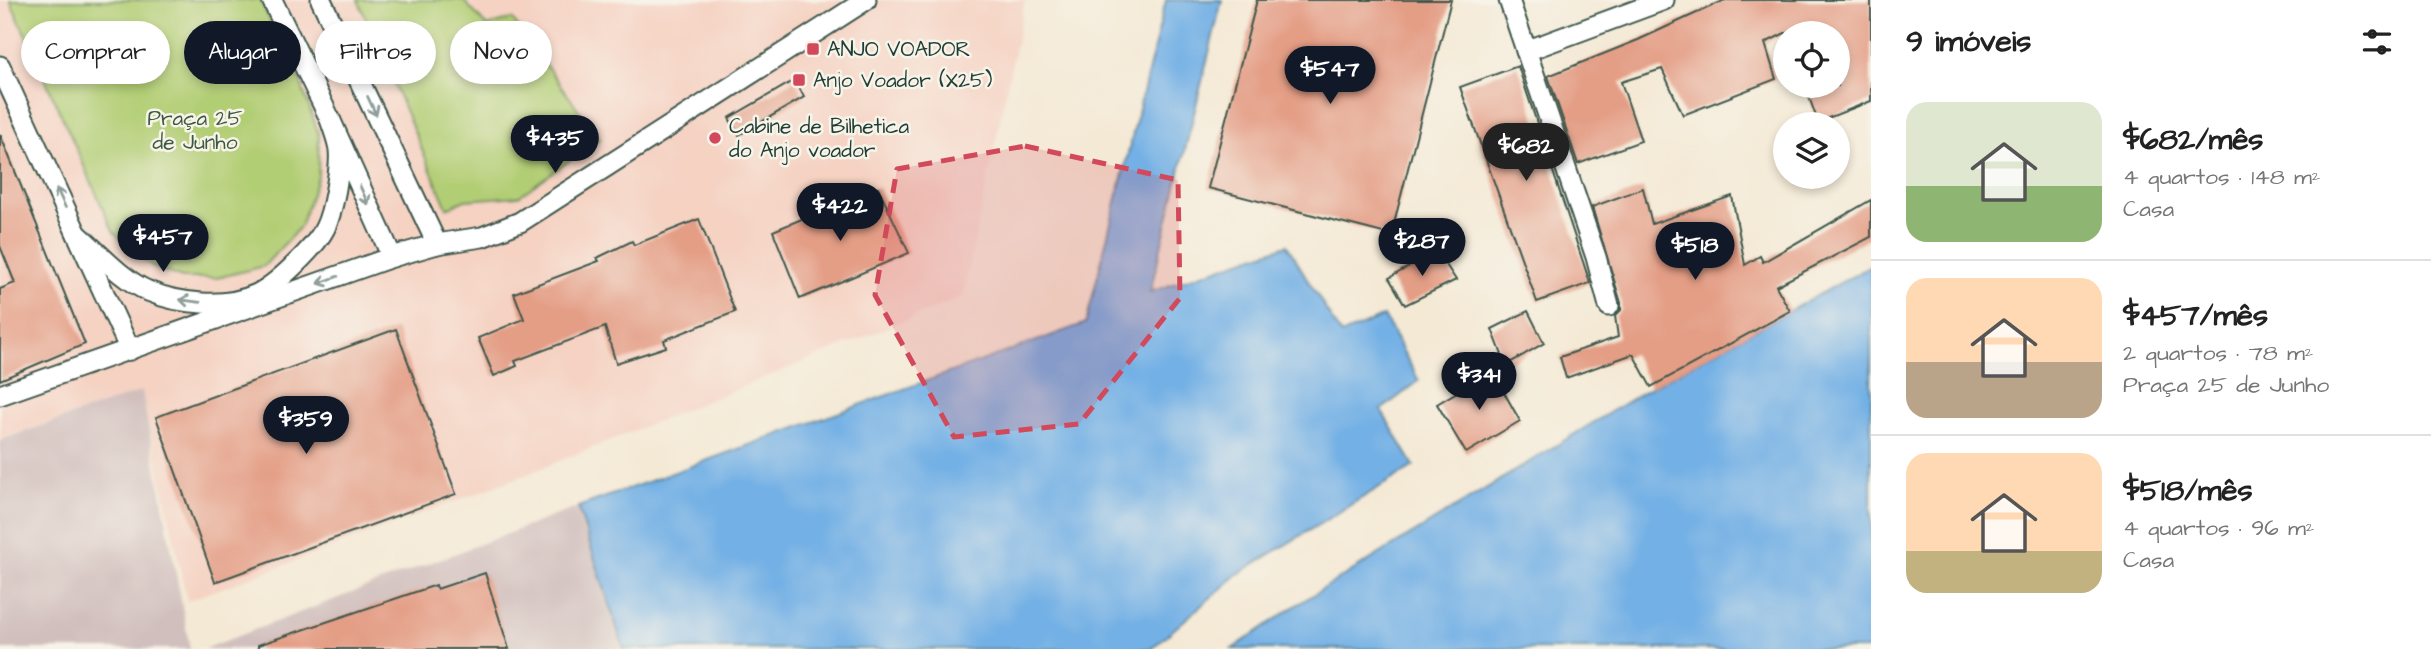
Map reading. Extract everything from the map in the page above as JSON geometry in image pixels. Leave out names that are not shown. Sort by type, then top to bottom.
[{"type":"street","points":[[272,0],[393,257]]},
{"type":"street","points":[[321,0],[437,244]]},
{"type":"street","points":[[0,395],[393,257],[437,244],[482,237],[520,222],[866,0]]},
{"type":"street","points":[[1509,0],[1596,257],[1609,306]]},
{"type":"street","points":[[1526,51],[1664,0]]},
{"type":"street","points":[[0,66],[130,349]]},
{"type":"street","points":[[77,234],[118,271],[146,291],[183,301],[217,304],[257,294],[299,261],[325,228],[332,205],[339,150],[330,119]]},
{"type":"highlighted area","points":[[1025,146],[1178,180],[1180,298],[1079,424],[954,437],[875,295],[897,169]]},
{"type":"shaded area","points":[[0,0],[1025,0],[963,297],[520,477],[187,601],[142,391],[0,439]]},
{"type":"shaded area","points":[[142,391],[190,649],[0,649],[0,440]]},
{"type":"shaded area","points":[[578,507],[624,649],[204,649]]},
{"type":"green space","name":"Praça 25 de Junho","points":[[10,0],[260,0],[270,21],[184,21],[184,84],[301,84],[319,135],[318,176],[300,227],[264,266],[217,278],[182,278],[155,268],[133,252],[113,231],[47,84],[170,84],[170,21],[21,21],[21,25]]},
{"type":"green space","points":[[358,0],[463,0],[482,21],[450,21],[450,84],[552,84],[552,74],[600,139],[519,196],[465,200],[447,208],[394,84],[436,84],[436,21],[367,21]]},
{"type":"water","points":[[1166,0],[1222,0],[1150,292],[1287,245],[1341,335],[1384,316],[1419,381],[1381,410],[1414,466],[1238,574],[1151,649],[624,649],[578,507],[1086,323]]},
{"type":"water","points":[[1871,266],[1871,649],[1232,649],[1295,606],[1651,387]]},
{"type":"building","points":[[1257,0],[1451,0],[1391,235],[1208,188]]},
{"type":"building","points":[[1725,0],[1871,0],[1871,101],[1843,112],[1814,112],[1809,98],[1850,98],[1850,21],[1773,21],[1773,39],[1765,43],[1773,69],[1773,80],[1683,115],[1662,69],[1621,82],[1641,141],[1578,164],[1548,76],[1638,40]]},
{"type":"building","points":[[1518,66],[1590,283],[1537,302],[1460,87]]},
{"type":"building","points":[[795,80],[804,97],[739,135],[729,118]]},
{"type":"building","points":[[0,134],[85,344],[0,380],[0,289],[15,283],[0,246]]},
{"type":"building","points":[[878,187],[909,253],[800,299],[773,231]]},
{"type":"building","points":[[1643,188],[1652,224],[1732,196],[1745,265],[1760,256],[1763,262],[1871,200],[1871,237],[1776,286],[1790,311],[1651,387],[1633,354],[1566,378],[1560,357],[1618,337],[1615,316],[1621,310],[1621,303],[1592,207]]},
{"type":"building","points":[[699,219],[735,312],[664,340],[666,347],[616,363],[605,327],[515,361],[517,366],[494,376],[478,338],[524,319],[514,293],[599,261],[597,258],[632,241],[634,245]]},
{"type":"building","points":[[1437,251],[1456,280],[1405,305],[1389,278]]},
{"type":"building","points":[[1528,311],[1544,343],[1506,365],[1492,329]]},
{"type":"building","points":[[396,329],[456,494],[215,582],[156,417]]},
{"type":"building","points":[[1492,371],[1520,421],[1466,453],[1437,404]]},
{"type":"building","points":[[485,573],[509,649],[258,649],[258,645],[436,585],[437,589]]},
{"type":"place","name":"ANJO VOADOR","points":[[813,49]]},
{"type":"place","name":"Anjo Voador (X25)","points":[[799,80]]},
{"type":"place","name":"Cabine de Bilhetica do Anjo voador","points":[[715,138]]}]
